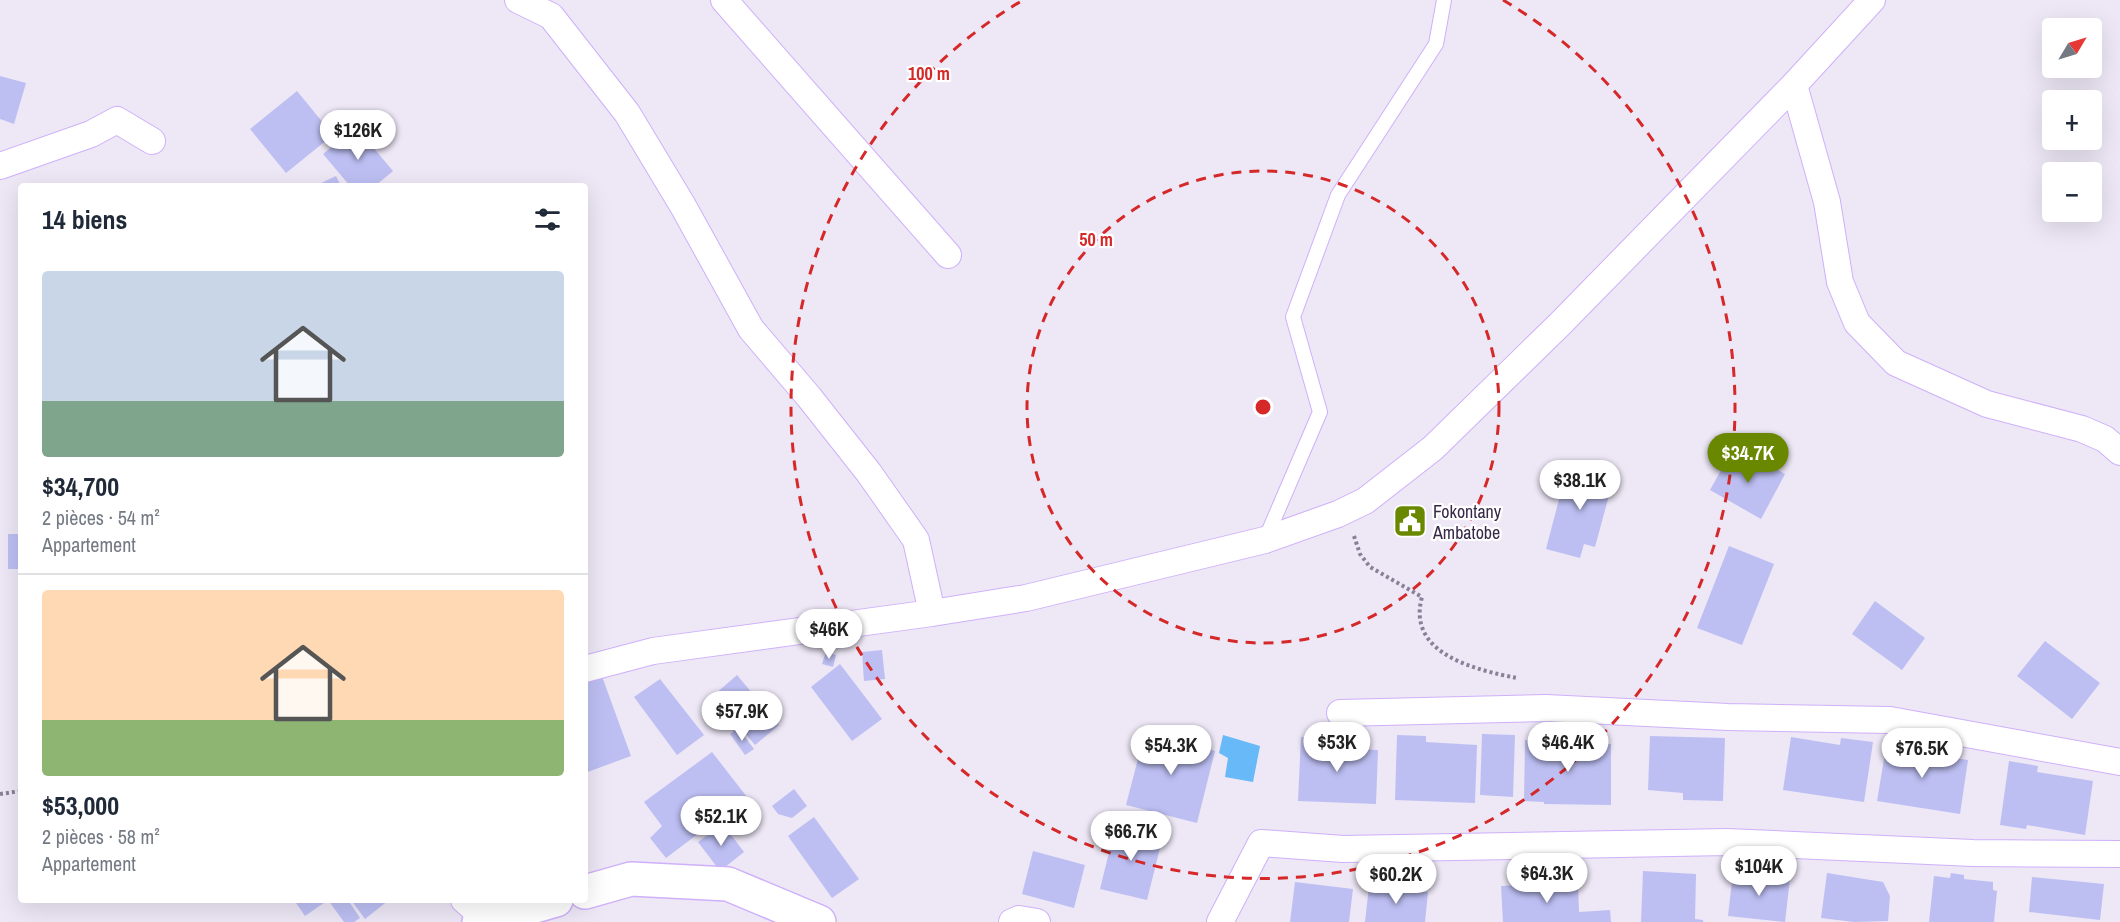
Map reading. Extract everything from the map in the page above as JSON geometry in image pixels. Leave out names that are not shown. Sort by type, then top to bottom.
[{"type":"street","points":[[518,0],[550,16],[627,113],[683,206],[751,329],[809,397],[869,474],[916,540],[932,613]]},
{"type":"street","points":[[724,0],[948,255]]},
{"type":"street","points":[[588,668],[653,651],[1026,598],[1265,540],[1338,514],[1365,501],[1433,448],[1560,324],[1794,85],[1872,0]]},
{"type":"street","points":[[1794,85],[1827,202],[1840,282],[1857,323],[1896,363],[1987,404],[2082,429],[2105,439],[2120,452]]},
{"type":"street","points":[[0,166],[91,134],[117,120],[152,141]]},
{"type":"street","points":[[1340,713],[1546,708],[1728,717],[1890,720],[2120,762]]},
{"type":"street","points":[[1220,922],[1261,843],[1343,849],[1727,842],[1973,853],[2120,854]]},
{"type":"street","points":[[588,891],[631,879],[728,884],[819,922]]},
{"type":"street","points":[[477,914],[539,903]]},
{"type":"street","points":[[1012,922],[1019,919],[1036,922]]},
{"type":"lane","points":[[1265,540],[1320,412],[1293,317],[1338,195],[1436,44],[1444,0]]},
{"type":"path","points":[[1351,529],[1360,554],[1370,567],[1422,597],[1419,622],[1430,642],[1464,665],[1518,678]]},
{"type":"path","points":[[0,794],[18,791]]},
{"type":"water","points":[[1223,735],[1260,746],[1253,782],[1225,777],[1228,758],[1219,753]]},
{"type":"building","points":[[0,76],[26,83],[14,124],[0,119]]},
{"type":"building","points":[[297,91],[333,135],[286,173],[250,129]]},
{"type":"building","points":[[356,127],[393,171],[379,183],[347,183],[323,154]]},
{"type":"building","points":[[336,176],[340,183],[321,183]]},
{"type":"building","points":[[1742,450],[1785,474],[1761,519],[1710,490],[1725,463],[1732,467]]},
{"type":"building","points":[[1568,465],[1614,477],[1595,547],[1584,544],[1580,558],[1546,549]]},
{"type":"building","points":[[8,534],[18,534],[18,569],[8,569]]},
{"type":"building","points":[[1729,546],[1774,564],[1742,645],[1697,628]]},
{"type":"building","points":[[1875,601],[1925,638],[1902,670],[1852,634]]},
{"type":"building","points":[[2045,641],[2100,683],[2072,719],[2017,676]]},
{"type":"building","points":[[882,650],[885,679],[864,681],[862,652]]},
{"type":"building","points":[[826,652],[836,655],[833,667],[822,664]]},
{"type":"building","points":[[840,664],[882,719],[852,741],[811,687]]},
{"type":"building","points":[[599,668],[631,756],[588,772],[588,672]]},
{"type":"building","points":[[737,675],[779,725],[755,745],[714,695]]},
{"type":"building","points":[[660,679],[704,735],[677,755],[634,697]]},
{"type":"building","points":[[738,728],[754,749],[745,755],[730,734]]},
{"type":"building","points":[[1146,728],[1194,740],[1193,745],[1215,751],[1197,823],[1126,805]]},
{"type":"building","points":[[1482,734],[1515,735],[1513,797],[1480,795]]},
{"type":"building","points":[[1397,735],[1426,736],[1426,742],[1477,745],[1475,803],[1395,800]]},
{"type":"building","points":[[1650,736],[1725,738],[1723,801],[1683,800],[1683,793],[1648,790]]},
{"type":"building","points":[[1301,737],[1332,738],[1331,748],[1378,750],[1376,804],[1298,801]]},
{"type":"building","points":[[1791,737],[1840,745],[1841,738],[1873,742],[1864,802],[1783,790]]},
{"type":"building","points":[[1525,740],[1546,740],[1546,743],[1611,744],[1611,805],[1544,804],[1544,802],[1524,801]]},
{"type":"building","points":[[1887,741],[1915,745],[1914,752],[1968,760],[1960,814],[1877,801]]},
{"type":"building","points":[[712,752],[747,797],[666,858],[650,838],[662,826],[644,802]]},
{"type":"building","points":[[2009,761],[2038,766],[2037,772],[2093,781],[2085,835],[2027,825],[2026,829],[2000,825]]},
{"type":"building","points":[[794,789],[807,806],[792,818],[778,814],[772,806]]},
{"type":"building","points":[[814,817],[859,879],[832,898],[788,836]]},
{"type":"building","points":[[723,824],[744,852],[720,871],[698,842]]},
{"type":"building","points":[[1116,824],[1163,836],[1147,900],[1100,889]]},
{"type":"building","points":[[1033,851],[1085,865],[1074,908],[1022,894]]},
{"type":"building","points":[[1643,871],[1696,874],[1695,919],[1703,920],[1703,922],[1641,922]]},
{"type":"building","points":[[1733,872],[1790,879],[1785,922],[1728,916]]},
{"type":"building","points":[[1827,873],[1883,882],[1890,896],[1888,921],[1854,922],[1821,918]]},
{"type":"building","points":[[1951,873],[1964,875],[1964,879],[1993,882],[1993,890],[1997,891],[1994,922],[1929,922],[1934,876],[1950,878]]},
{"type":"building","points":[[2032,877],[2104,884],[2100,920],[2029,912]]},
{"type":"building","points":[[1295,882],[1353,889],[1349,922],[1290,922]]},
{"type":"building","points":[[1578,882],[1579,912],[1610,910],[1611,922],[1503,922],[1501,886]]},
{"type":"building","points":[[1369,886],[1428,892],[1425,922],[1365,922]]},
{"type":"building","points":[[296,903],[324,903],[305,916]]},
{"type":"building","points":[[330,903],[350,903],[360,918],[354,922],[344,922]]},
{"type":"building","points":[[353,903],[385,903],[365,919]]},
{"type":"place","name":"Fokontany Ambatobe","points":[[1410,521]]}]
